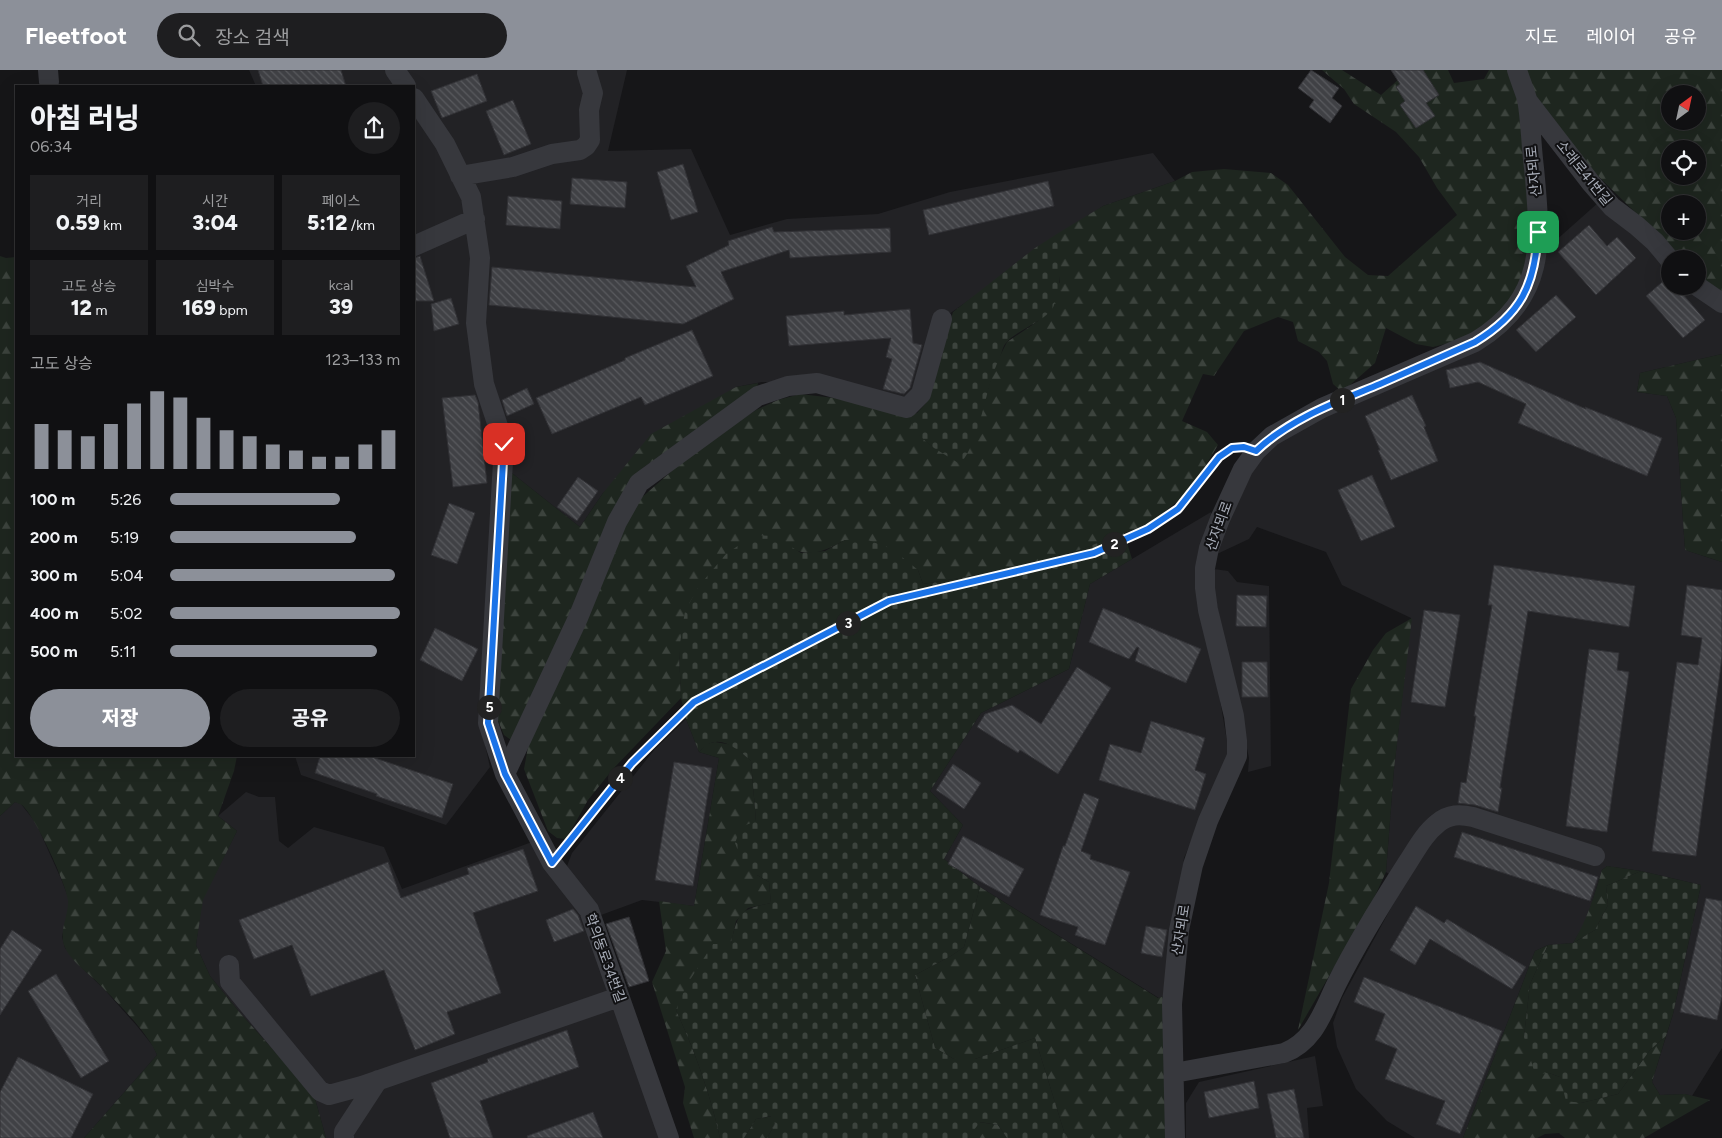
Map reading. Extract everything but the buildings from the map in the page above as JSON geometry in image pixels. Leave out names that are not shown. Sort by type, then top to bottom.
[{"type":"street","points":[[395,70],[405,85]]},
{"type":"street","name":"산자뫼로","points":[[1175,1138],[1172,1004],[1179,930],[1193,865],[1208,821],[1237,756],[1234,716],[1208,610],[1205,588],[1205,568],[1209,548],[1243,469],[1256,451],[1272,436],[1322,408],[1475,342],[1506,319],[1527,290],[1533,274],[1537,251],[1538,209],[1527,100],[1517,70]]},
{"type":"street","points":[[460,176],[513,167],[552,154],[580,150],[586,146],[590,140],[589,110],[592,93],[587,73]]},
{"type":"street","name":"학의동로34번길","points":[[415,99],[445,144],[471,197],[480,258],[476,323],[484,384],[504,444],[488,723],[505,774],[552,863],[589,910],[669,1138]]},
{"type":"street","name":"소래로41번길","points":[[1527,100],[1591,184],[1612,207],[1637,226],[1662,250]]},
{"type":"street","points":[[415,246],[475,218]]},
{"type":"street","points":[[1706,292],[1722,303]]},
{"type":"street","points":[[505,774],[578,618],[617,522],[638,483],[758,396],[788,386],[817,383],[907,408],[921,394],[942,319]]},
{"type":"street","points":[[1174,1073],[1284,1053],[1295,1048],[1306,1039],[1315,1027],[1338,982],[1399,875],[1430,829],[1447,817],[1458,814],[1473,817],[1595,856]]},
{"type":"street","points":[[229,965],[230,982],[320,1091],[329,1096],[619,997]]},
{"type":"street","points":[[344,1138],[344,1132],[378,1080]]},
{"type":"path","points":[[552,863],[632,763],[694,702],[889,601],[1094,553],[1148,529],[1178,509],[1219,457],[1232,448],[1244,447],[1256,451]]},
{"type":"shaded area","points":[[249,70],[627,70],[608,151],[691,149],[730,235],[787,219],[878,214],[950,192],[1153,153],[1175,181],[1103,206],[942,319],[907,408],[817,383],[762,382],[736,387],[603,493],[580,527],[503,466],[481,727],[490,767],[446,825],[301,775],[295,757],[415,757],[415,85],[256,85]]},
{"type":"shaded area","points":[[1599,202],[1661,258],[1661,295],[1705,295],[1722,307],[1722,354],[1640,373],[1637,392],[1667,396],[1676,418],[1685,550],[1722,562],[1722,1048],[1692,1096],[1685,1094],[1660,1095],[1652,1082],[1673,1014],[1701,885],[1641,871],[1607,866],[1602,870],[1584,925],[1573,943],[1548,945],[1535,951],[1463,1138],[1415,1138],[1387,1121],[1356,1089],[1337,1047],[1333,1023],[1342,998],[1404,884],[1386,872],[1394,769],[1411,618],[1342,585],[1326,552],[1257,527],[1249,539],[1217,554],[1226,524],[1262,453],[1280,437],[1493,338],[1545,250]]},
{"type":"shaded area","points":[[1211,512],[1213,518],[1204,541],[1219,694],[1228,747],[1227,758],[1184,858],[1164,996],[1159,998],[980,887],[944,859],[963,825],[930,791],[981,713],[1069,669],[1090,584]]},
{"type":"shaded area","points":[[1214,569],[1228,571],[1237,582],[1269,586],[1271,766],[1248,772],[1249,758],[1215,596]]},
{"type":"shaded area","points":[[686,719],[699,752],[719,758],[694,906],[642,900],[601,915],[567,866],[572,853],[655,749]]},
{"type":"shaded area","points":[[246,792],[259,797],[275,797],[279,841],[288,848],[314,827],[384,847],[402,889],[532,842],[580,909],[662,1138],[326,1138],[314,1095],[241,1014],[210,976],[196,945],[202,900],[237,831],[218,816]]},
{"type":"shaded area","points":[[15,802],[21,804],[36,823],[68,897],[68,910],[62,937],[65,948],[137,1026],[153,1046],[157,1055],[84,1138],[0,1138],[0,816]]},
{"type":"shaded area","points":[[1315,1056],[1323,1106],[1307,1108],[1309,1138],[1186,1138],[1186,1103],[1199,1082]]},
{"type":"green space","points":[[1322,70],[1342,70],[1381,95],[1409,70],[1448,70],[1454,83],[1484,79],[1489,70],[1510,70],[1518,94],[1533,216],[1526,273],[1512,302],[1484,329],[1449,343],[1433,347],[1416,344],[1386,328],[1375,363],[1342,392],[1333,384],[1327,361],[1319,352],[1298,341],[1293,322],[1278,317],[1244,331],[1214,376],[1203,374],[1182,421],[1207,432],[1218,445],[1203,470],[1178,501],[1149,524],[1074,552],[990,573],[923,584],[918,570],[845,540],[820,551],[806,553],[793,549],[679,650],[681,698],[613,769],[588,800],[565,839],[557,838],[548,831],[524,769],[530,736],[624,523],[640,499],[698,448],[756,410],[778,400],[800,394],[843,399],[907,414],[917,433],[934,448],[977,429],[994,368],[1007,342],[1038,321],[1060,282],[1060,232],[1103,206],[1175,181],[1192,172],[1224,169],[1271,173],[1288,185],[1345,257],[1368,275],[1388,276],[1457,215],[1437,188],[1419,157],[1396,132],[1354,104],[1344,89]]},
{"type":"green space","points":[[1526,70],[1722,70],[1722,291],[1706,281],[1706,250],[1674,250],[1664,240],[1706,240],[1706,195],[1661,195],[1661,238],[1597,175],[1535,101]]},
{"type":"green space","points":[[1060,232],[1060,278],[1054,305],[1046,315],[1011,338],[1004,346],[990,383],[973,442],[960,464],[934,448],[916,433],[907,414],[917,413],[926,403],[953,312],[1035,248]]},
{"type":"green space","points":[[0,256],[6,258],[15,257],[15,757],[237,757],[234,771],[218,816],[237,831],[203,900],[196,945],[210,976],[241,1014],[314,1095],[326,1138],[84,1138],[157,1055],[146,1036],[129,1015],[77,964],[66,950],[63,934],[68,906],[66,891],[49,850],[28,812],[22,805],[15,802],[0,816]]},
{"type":"green space","points":[[1722,354],[1722,562],[1685,550],[1676,418],[1667,396],[1637,392],[1640,373]]},
{"type":"green space","points":[[758,383],[756,391],[644,467],[514,742],[504,735],[497,718],[508,470],[580,527],[603,493],[651,434],[736,387]]},
{"type":"green space","points":[[1124,533],[1132,559],[1090,584],[1069,669],[981,713],[930,791],[963,825],[944,859],[980,887],[964,947],[915,975],[935,1048],[954,1059],[975,1059],[1035,1038],[1066,1138],[1007,1138],[998,1125],[980,1122],[968,1138],[767,1138],[775,1124],[771,1116],[756,1119],[744,1138],[720,1138],[712,1105],[701,1073],[676,1010],[686,986],[713,944],[731,944],[738,919],[742,914],[752,908],[771,903],[769,882],[757,875],[741,858],[735,843],[741,827],[756,821],[751,761],[726,743],[712,743],[699,752],[686,719],[681,698],[679,650],[685,611],[699,586],[726,554],[754,535],[774,536],[801,553],[825,551],[845,540],[865,539],[892,549],[918,570],[923,584],[990,573],[1074,552]]},
{"type":"green space","points":[[1412,618],[1394,769],[1386,872],[1374,898],[1298,1030],[1329,883],[1351,689],[1373,650],[1386,633]]},
{"type":"green space","points":[[715,742],[733,745],[751,761],[756,822],[757,875],[769,882],[771,903],[748,908],[736,921],[731,944],[676,1010],[712,1105],[720,1138],[694,1138],[683,1103],[685,1087],[652,982],[666,951],[659,901],[694,906],[719,758],[699,752],[706,744]]},
{"type":"green space","points":[[1607,866],[1641,871],[1606,886],[1608,905],[1595,930],[1573,943],[1586,917],[1602,870]]},
{"type":"green space","points":[[1641,871],[1701,885],[1673,1014],[1666,1036],[1650,1050],[1618,1094],[1581,1103],[1566,1101],[1560,1077],[1549,1073],[1535,1074],[1524,1037],[1530,984],[1548,945],[1573,943],[1595,930],[1608,905],[1606,886]]},
{"type":"green space","points":[[980,887],[1158,998],[1164,996],[1167,1138],[1066,1138],[1035,1038],[975,1059],[954,1059],[935,1048],[915,975],[964,947]]},
{"type":"green space","points":[[1548,945],[1530,984],[1524,1037],[1549,1073],[1560,1077],[1581,1103],[1618,1094],[1650,1050],[1666,1036],[1652,1082],[1660,1095],[1685,1094],[1710,1100],[1644,1138],[1565,1138],[1559,1133],[1545,1134],[1537,1138],[1463,1138],[1535,951]]},
{"type":"green space","points":[[772,1116],[775,1124],[767,1138],[744,1138],[756,1119]]},
{"type":"green space","points":[[979,1122],[998,1125],[1007,1138],[968,1138]]},
{"type":"route","points":[[504,444],[488,723],[505,774],[552,863],[632,763],[694,702],[889,601],[1094,553],[1148,529],[1178,509],[1204,479],[1219,457],[1232,448],[1244,447],[1256,451],[1272,436],[1322,408],[1475,342],[1490,332],[1506,319],[1527,290],[1533,274],[1538,232]]}]
